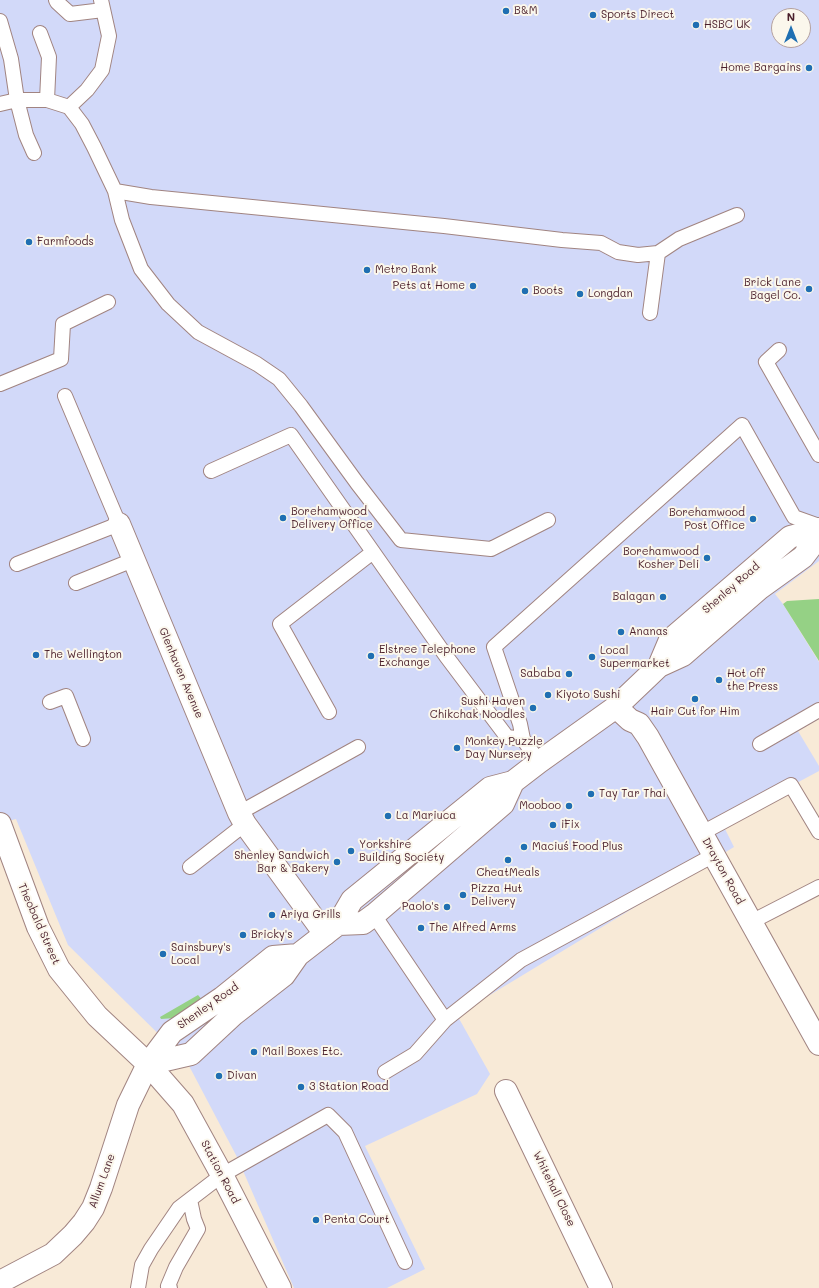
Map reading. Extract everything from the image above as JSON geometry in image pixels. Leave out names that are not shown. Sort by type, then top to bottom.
[{"type":"main road","name":"Glenhaven Avenue","points":[[118,524],[242,819],[332,929]]},
{"type":"main road","name":"Shenley Road","points":[[659,666],[670,640],[790,537],[819,530]]},
{"type":"main road","name":"Shenley Road","points":[[148,1064],[191,1054],[234,1014],[284,975],[298,955],[332,929],[352,900],[490,788],[513,782],[616,707],[659,666],[683,655],[760,588],[803,558],[819,536]]},
{"type":"main road","name":"Drayton Road","points":[[616,707],[630,720],[639,724],[648,737],[819,1044]]},
{"type":"main road","name":"Shenley Road","points":[[332,929],[363,923],[374,915],[503,804],[513,782]]},
{"type":"main road","name":"Theobald Street","points":[[0,824],[6,863],[59,969],[97,1016],[148,1064]]},
{"type":"main road","name":"Shenley Road","points":[[148,1064],[172,1032],[222,998],[273,957],[298,955]]},
{"type":"main road","name":"Station Road","points":[[148,1064],[183,1104],[222,1175],[280,1288]]},
{"type":"main road","name":"Allum Lane","points":[[0,1282],[53,1254],[73,1235],[93,1208],[128,1105],[148,1064]]},
{"type":"main road","name":"Whitehall Close","points":[[506,1091],[601,1288]]},
{"type":"lane","points":[[56,0],[70,14],[102,5],[109,36],[102,70],[87,90],[69,107]]},
{"type":"lane","points":[[0,21],[11,58],[17,100],[26,135],[34,153]]},
{"type":"lane","points":[[40,33],[48,56],[47,100]]},
{"type":"lane","points":[[0,104],[17,100],[47,100],[69,107],[82,124],[115,191],[122,220],[141,269],[168,304],[198,332],[257,364],[279,379],[301,406],[401,540],[491,549],[548,520]]},
{"type":"lane","points":[[115,191],[601,243],[618,252],[638,255],[658,253],[680,239],[736,215]]},
{"type":"lane","points":[[650,313],[658,253]]},
{"type":"lane","points":[[0,384],[61,359],[63,324],[108,302]]},
{"type":"lane","points":[[779,350],[766,362],[819,455]]},
{"type":"lane","name":"Glenhaven Avenue","points":[[65,396],[118,524]]},
{"type":"lane","points":[[539,762],[523,739],[520,724],[494,647],[742,425],[794,517],[819,526]]},
{"type":"lane","points":[[211,470],[291,435],[446,656],[507,737],[523,739]]},
{"type":"lane","points":[[17,564],[118,524]]},
{"type":"lane","points":[[329,712],[280,624],[373,552]]},
{"type":"lane","points":[[76,583],[133,560]]},
{"type":"lane","points":[[50,702],[66,696],[83,739]]},
{"type":"lane","points":[[760,744],[819,710]]},
{"type":"lane","points":[[190,867],[242,819],[358,746]]},
{"type":"lane","points":[[702,834],[791,785],[819,832]]},
{"type":"lane","points":[[385,1072],[415,1054],[445,1020],[521,960],[714,855]]},
{"type":"lane","points":[[751,922],[819,887]]},
{"type":"lane","points":[[374,915],[445,1020]]},
{"type":"lane","points":[[138,1288],[142,1265],[178,1208],[222,1175],[328,1115],[345,1132],[405,1262]]},
{"type":"lane","points":[[170,1288],[168,1286],[176,1267],[198,1229],[190,1200]]},
{"type":"shaded area","points":[[0,0],[819,0],[819,561],[775,594],[783,604],[819,662],[819,719],[798,731],[819,766],[819,771],[722,823],[734,847],[457,1015],[490,1074],[477,1094],[365,1146],[425,1269],[387,1288],[294,1288],[237,1157],[187,1062],[68,945],[16,819],[0,823]]},
{"type":"green space","points":[[819,599],[819,661],[783,604],[787,601]]},
{"type":"green space","points":[[198,995],[204,1002],[175,1018],[161,1019],[160,1017]]},
{"type":"place","name":"B&M","points":[[506,11]]},
{"type":"place","name":"Sports Direct","points":[[593,15]]},
{"type":"place","name":"HSBC UK","points":[[696,25]]},
{"type":"place","name":"Home Bargains","points":[[809,68]]},
{"type":"place","name":"Farmfoods","points":[[29,242]]},
{"type":"place","name":"Metro Bank","points":[[367,270]]},
{"type":"place","name":"Pets at Home","points":[[473,286]]},
{"type":"place","name":"Brick Lane Bagel Co.","points":[[809,289]]},
{"type":"place","name":"Boots","points":[[525,291]]},
{"type":"place","name":"Longdan","points":[[580,294]]},
{"type":"place","name":"Borehamwood Delivery Office","points":[[283,518]]},
{"type":"place","name":"Borehamwood Post Office","points":[[753,519]]},
{"type":"place","name":"Borehamwood Kosher Deli","points":[[707,558]]},
{"type":"place","name":"Balagan","points":[[663,597]]},
{"type":"place","name":"Ananas","points":[[621,632]]},
{"type":"place","name":"The Wellington","points":[[36,655]]},
{"type":"place","name":"Elstree Telephone Exchange","points":[[371,656]]},
{"type":"place","name":"Local Supermarket","points":[[592,657]]},
{"type":"place","name":"Sababa","points":[[569,674]]},
{"type":"place","name":"Hot off the Press","points":[[719,680]]},
{"type":"place","name":"Kiyoto Sushi","points":[[548,695]]},
{"type":"place","name":"Hair Cut for Him","points":[[695,699]]},
{"type":"place","name":"Sushi Haven Chikchak Noodles","points":[[533,708]]},
{"type":"place","name":"Monkey Puzzle Day Nursery","points":[[457,748]]},
{"type":"place","name":"Tay Tar Thai","points":[[591,794]]},
{"type":"place","name":"Mooboo","points":[[569,806]]},
{"type":"place","name":"La Mariuca","points":[[388,816]]},
{"type":"place","name":"iFix","points":[[553,825]]},
{"type":"place","name":"Maciuś Food Plus","points":[[524,847]]},
{"type":"place","name":"Yorkshire Building Society","points":[[351,851]]},
{"type":"place","name":"CheatMeals","points":[[508,860]]},
{"type":"place","name":"Shenley Sandwich Bar & Bakery","points":[[337,862]]},
{"type":"place","name":"Pizza Hut Delivery","points":[[463,895]]},
{"type":"place","name":"Paolo's","points":[[447,907]]},
{"type":"place","name":"Ariya Grills","points":[[272,915]]},
{"type":"place","name":"The Alfred Arms","points":[[421,928]]},
{"type":"place","name":"Bricky's","points":[[243,935]]},
{"type":"place","name":"Sainsbury's Local","points":[[163,954]]},
{"type":"place","name":"Mail Boxes Etc.","points":[[254,1052]]},
{"type":"place","name":"Divan","points":[[219,1076]]},
{"type":"place","name":"3 Station Road","points":[[301,1087]]},
{"type":"place","name":"Penta Court","points":[[316,1220]]}]
